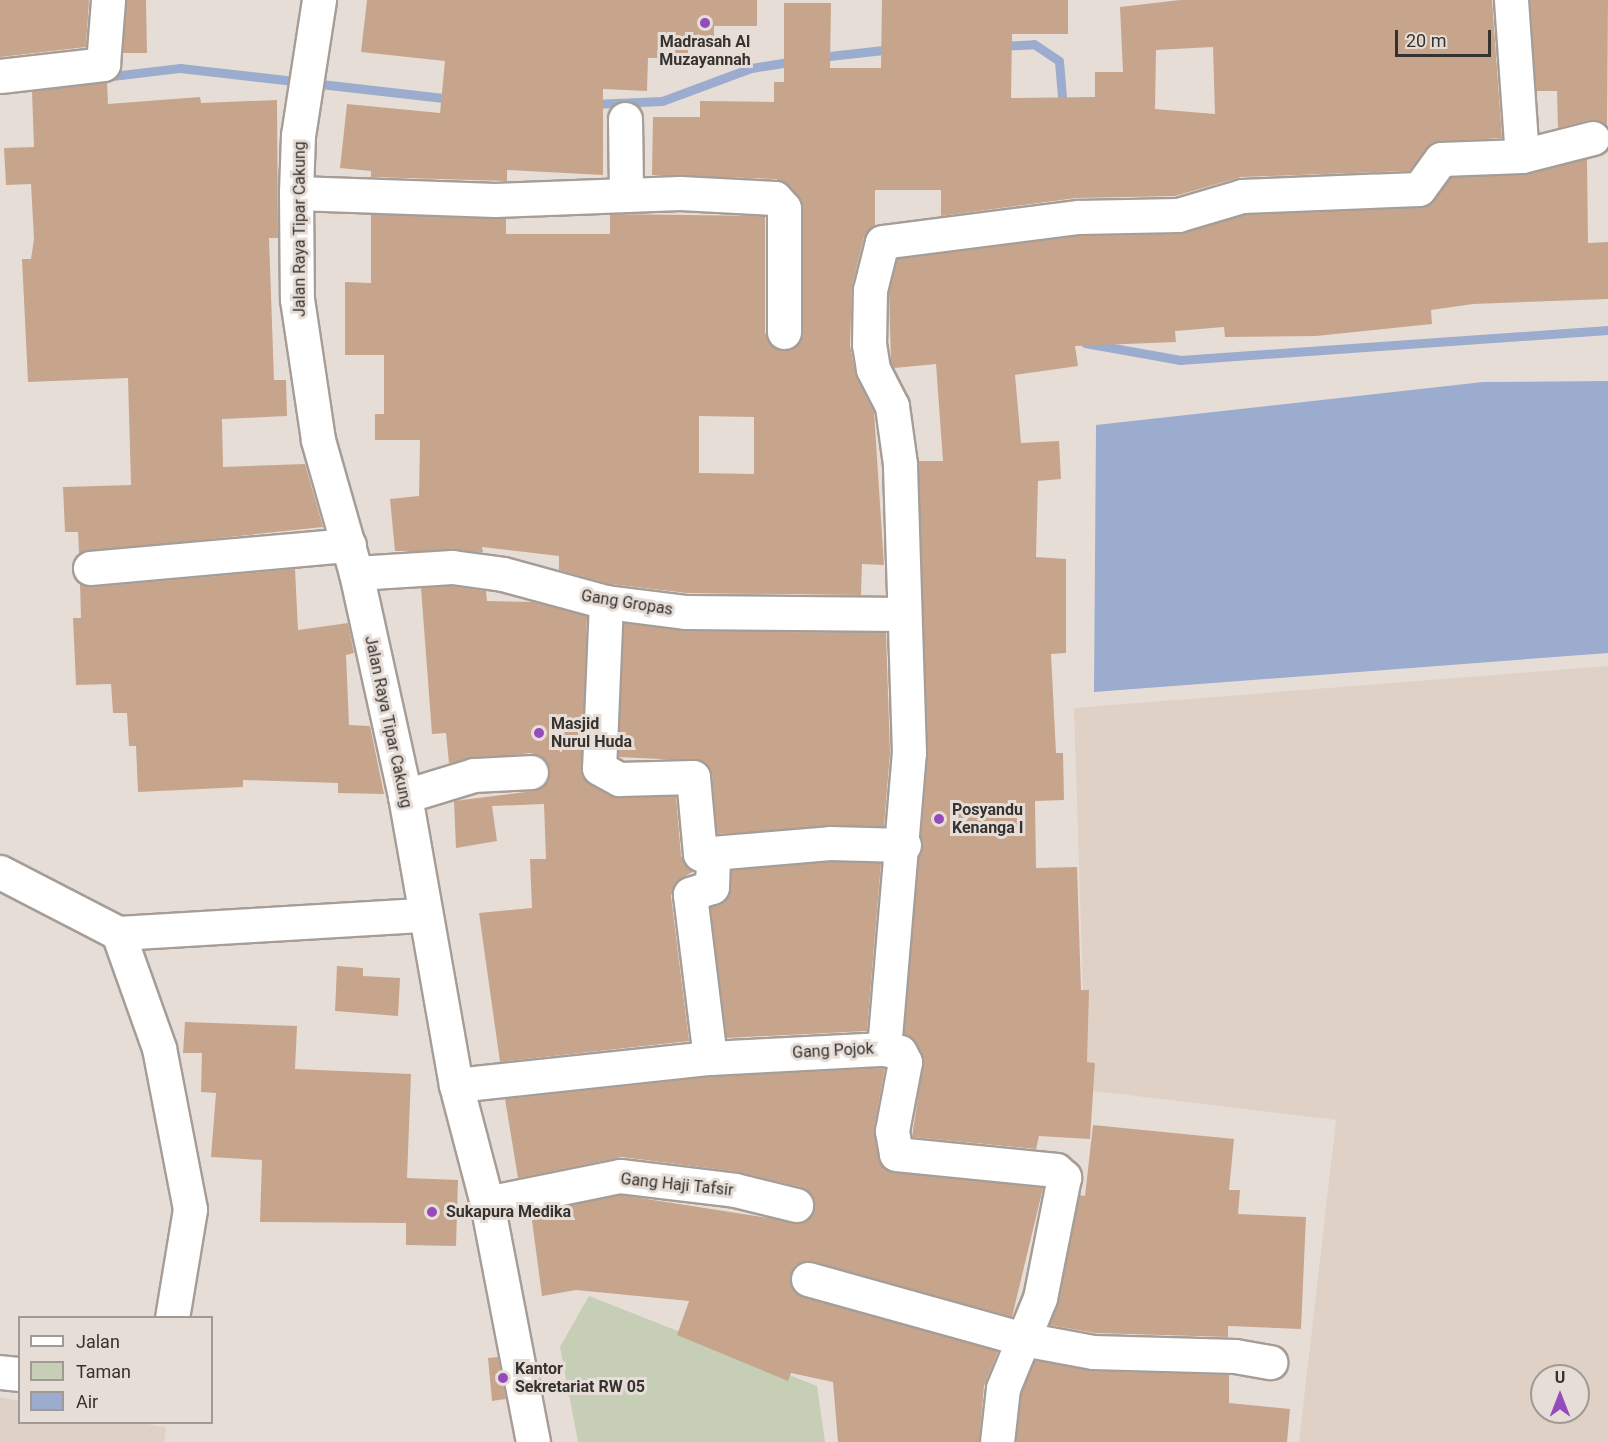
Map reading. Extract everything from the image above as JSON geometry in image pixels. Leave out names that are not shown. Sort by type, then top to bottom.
[{"type":"street","points":[[0,76],[103,64],[108,0]]},
{"type":"street","name":"Jalan Raya Tipar Cakung","points":[[319,0],[313,55],[298,135],[296,194],[297,299],[316,429],[352,559],[405,796],[424,915],[456,1085],[487,1203],[533,1442]]},
{"type":"street","points":[[1511,0],[1522,156],[1593,138]]},
{"type":"street","points":[[625,119],[626,195]]},
{"type":"street","name":"Gang Pojok","points":[[456,1085],[710,1058],[884,1049],[904,845],[909,753],[903,614],[906,533],[900,464],[892,406],[873,369],[869,345],[877,250],[898,237],[1043,224],[1078,218],[1178,215],[1242,196],[1419,189],[1440,159],[1522,156]]},
{"type":"street","points":[[296,194],[495,200],[626,195],[781,200],[784,332]]},
{"type":"street","name":"Gang Gropas","points":[[90,568],[352,559],[452,567],[502,574],[606,602],[744,615],[903,614]]},
{"type":"street","points":[[606,602],[599,768],[619,779],[693,777],[699,800],[697,848],[703,857],[830,843],[904,845]]},
{"type":"street","points":[[405,796],[474,775],[531,772]]},
{"type":"street","points":[[710,1058],[690,894],[712,887],[713,855]]},
{"type":"street","points":[[0,872],[118,933],[424,915]]},
{"type":"street","points":[[118,933],[159,1048],[190,1209],[172,1316]]},
{"type":"street","points":[[884,1049],[900,1052],[905,1062],[892,1131],[896,1154],[1056,1170],[1064,1178],[1040,1298],[1003,1388],[998,1442]]},
{"type":"street","name":"Gang Haji Tafsir","points":[[487,1203],[620,1176],[735,1190],[796,1205]]},
{"type":"street","points":[[808,1279],[1023,1339],[1093,1352],[1235,1356],[1270,1362]]},
{"type":"street","points":[[0,1372],[18,1374]]},
{"type":"shaded area","points":[[1608,666],[1608,1442],[1299,1442],[1336,1120],[1086,1090],[1074,708]]},
{"type":"shaded area","points":[[0,1397],[18,1401],[18,1424],[146,1424],[166,1427],[164,1442],[0,1442]]},
{"type":"green space","points":[[589,1296],[817,1386],[825,1442],[578,1442],[560,1347]]},
{"type":"water","points":[[1608,381],[1608,653],[1094,692],[1096,425],[1483,382]]},
{"type":"building","points":[[0,0],[89,0],[86,47],[0,57]]},
{"type":"building","points":[[126,0],[146,0],[147,53],[123,53]]},
{"type":"building","points":[[367,0],[757,0],[757,26],[714,26],[714,46],[688,45],[688,58],[648,58],[647,91],[603,89],[603,175],[507,170],[507,181],[371,177],[371,171],[340,168],[347,104],[440,113],[445,61],[361,52]]},
{"type":"building","points":[[882,0],[1068,0],[1068,34],[1012,34],[1011,98],[1095,97],[1095,72],[1123,72],[1120,7],[1180,0],[1492,0],[1502,138],[1433,142],[1409,171],[1241,177],[1175,196],[1076,198],[941,216],[941,190],[875,190],[875,226],[864,237],[852,286],[850,345],[856,377],[874,412],[884,565],[862,564],[861,595],[687,593],[610,584],[559,570],[559,556],[482,547],[483,552],[395,551],[390,499],[419,496],[420,440],[375,440],[375,414],[384,414],[384,355],[345,355],[345,282],[371,283],[371,214],[506,218],[506,234],[610,234],[610,214],[765,216],[765,333],[775,348],[793,348],[803,332],[803,208],[798,195],[776,179],[652,175],[653,117],[700,117],[700,101],[774,102],[774,82],[784,82],[784,3],[831,3],[830,68],[881,68]],"holes":[[[1213,47],[1215,114],[1155,109],[1156,50]],[[699,416],[754,417],[754,474],[699,473]]]},
{"type":"building","points":[[1530,0],[1608,0],[1607,126],[1589,120],[1558,128],[1557,91],[1536,91]]},
{"type":"building","points":[[107,82],[108,104],[200,97],[201,103],[277,100],[278,238],[269,238],[274,380],[286,380],[287,416],[222,419],[223,467],[305,464],[323,527],[79,553],[78,532],[65,532],[63,487],[131,485],[128,378],[28,382],[22,259],[31,259],[34,239],[31,184],[6,185],[4,148],[34,147],[32,91]]},
{"type":"building","points":[[1587,159],[1588,243],[1608,242],[1608,299],[1473,304],[1431,310],[1432,324],[1316,336],[1225,337],[1224,327],[1175,331],[1176,342],[1075,346],[1078,366],[1015,375],[1021,443],[1059,441],[1061,479],[1038,481],[1036,557],[1066,559],[1066,653],[1051,654],[1056,753],[1063,753],[1064,800],[1035,801],[1036,868],[1077,867],[1081,990],[1089,990],[1087,1062],[1095,1063],[1090,1139],[1039,1136],[1036,1149],[912,1137],[923,1065],[917,1044],[904,1034],[928,753],[918,461],[943,461],[936,364],[894,368],[891,363],[889,292],[897,259],[1079,236],[1179,234],[1245,215],[1420,208],[1434,200],[1451,177],[1523,175]]},
{"type":"building","points":[[295,569],[298,630],[348,623],[354,653],[346,655],[349,725],[370,726],[384,794],[338,793],[338,783],[243,780],[243,787],[138,792],[136,746],[129,746],[127,713],[113,713],[111,684],[76,685],[73,618],[81,618],[80,583],[92,587]]},
{"type":"building","points":[[451,586],[486,591],[487,601],[534,602],[587,616],[582,777],[619,798],[676,796],[681,856],[694,871],[677,881],[671,896],[689,1041],[500,1062],[479,913],[532,908],[530,859],[546,859],[544,804],[492,806],[497,841],[456,848],[454,801],[533,791],[547,781],[550,770],[540,756],[530,753],[449,763],[446,733],[432,734],[421,588]]},
{"type":"building","points":[[624,623],[686,631],[886,633],[890,753],[884,826],[717,834],[712,775],[702,761],[618,757]]},
{"type":"building","points":[[831,862],[881,863],[867,1031],[726,1038],[710,907],[727,898],[731,870]]},
{"type":"building","points":[[337,966],[363,968],[363,976],[400,978],[398,1016],[335,1011]]},
{"type":"building","points":[[185,1022],[297,1026],[295,1069],[411,1074],[407,1178],[458,1180],[456,1246],[406,1245],[406,1223],[260,1222],[262,1160],[211,1157],[216,1093],[201,1092],[202,1053],[183,1053]]},
{"type":"building","points":[[885,1068],[874,1128],[884,1168],[1043,1188],[1012,1317],[812,1261],[795,1265],[790,1283],[803,1297],[998,1351],[984,1386],[979,1442],[838,1442],[833,1382],[791,1373],[788,1381],[677,1335],[689,1301],[576,1290],[542,1296],[531,1213],[621,1195],[801,1223],[810,1218],[814,1200],[800,1187],[739,1172],[622,1157],[518,1178],[505,1099],[711,1077]]},
{"type":"building","points":[[1093,1125],[1234,1139],[1229,1190],[1240,1190],[1238,1214],[1306,1217],[1301,1329],[1228,1326],[1228,1337],[1095,1333],[1049,1325],[1080,1195],[1085,1196]]},
{"type":"building","points":[[498,1357],[506,1399],[492,1401],[488,1358]]},
{"type":"building","points":[[1035,1360],[1092,1371],[1229,1375],[1229,1403],[1290,1409],[1287,1442],[1016,1442],[1021,1393]]},
{"type":"waterway","points":[[1000,46],[1034,44],[1059,61],[1063,109]]},
{"type":"waterway","points":[[820,57],[893,49]]},
{"type":"waterway","points":[[593,104],[662,101],[751,68],[795,61]]},
{"type":"waterway","points":[[104,77],[180,68],[454,99]]},
{"type":"waterway","points":[[1085,343],[1180,360],[1608,330]]},
{"type":"place","name":"Madrasah Al Muzayannah","points":[[705,23]]},
{"type":"place","name":"Masjid Nurul Huda","points":[[539,733]]},
{"type":"place","name":"Posyandu Kenanga I","points":[[939,819]]},
{"type":"place","name":"Sukapura Medika","points":[[432,1212]]},
{"type":"place","name":"Kantor Sekretariat RW 05","points":[[503,1378]]}]
